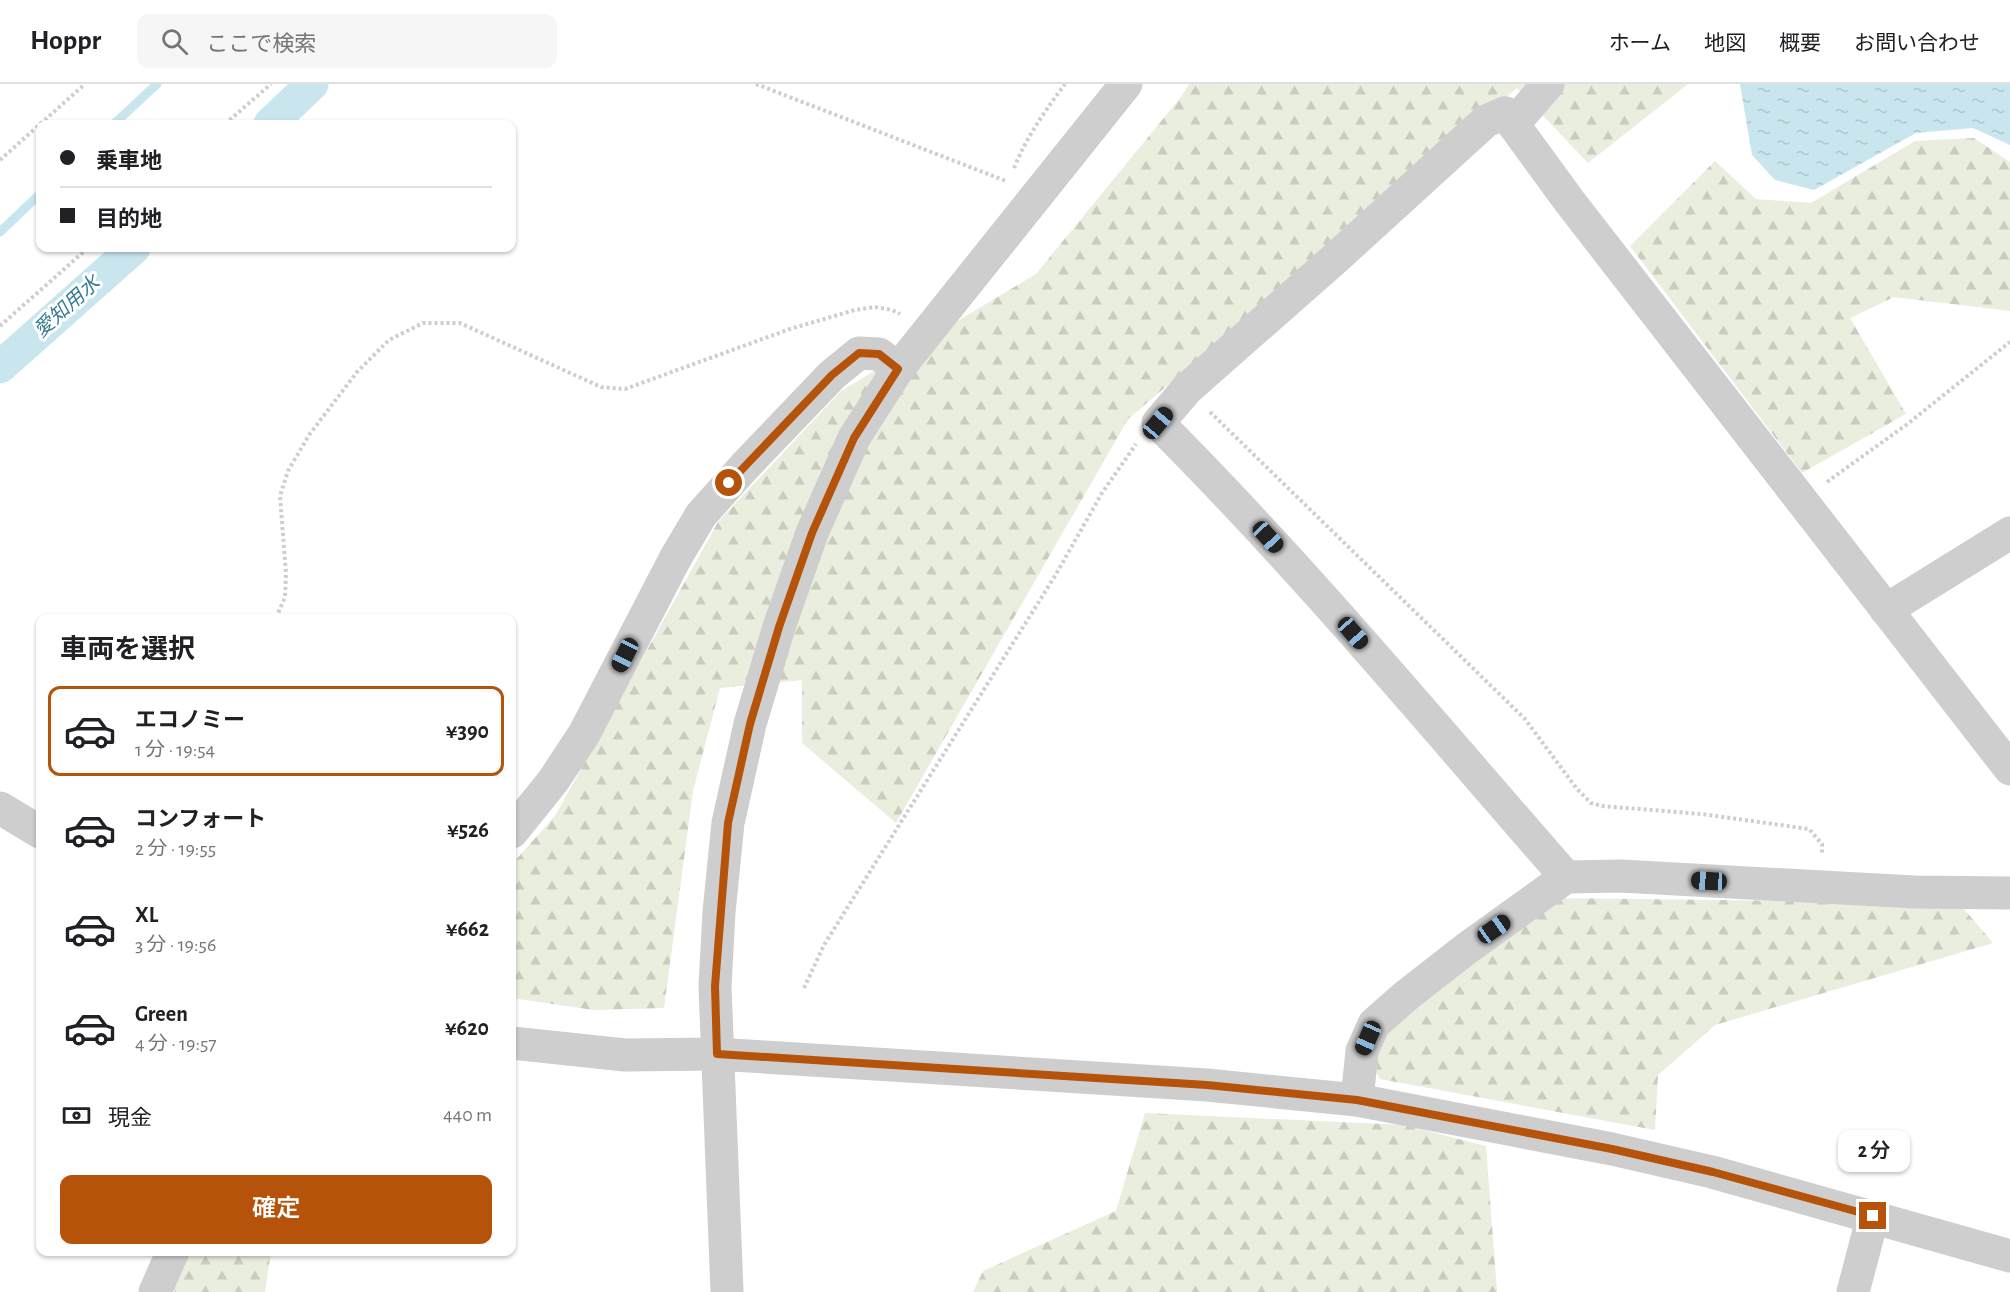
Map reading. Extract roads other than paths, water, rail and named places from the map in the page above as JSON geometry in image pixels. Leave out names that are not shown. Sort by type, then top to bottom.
[{"type":"street","points":[[727,1292],[715,986],[728,823],[750,724],[779,627],[812,533],[854,438],[898,369],[1126,84]]},
{"type":"street","points":[[1505,113],[1517,120],[1548,84]]},
{"type":"street","points":[[1505,113],[1486,121],[1187,389],[1158,423],[1213,477],[1282,552],[1566,877]]},
{"type":"street","points":[[1505,113],[1570,202],[2010,769]]},
{"type":"street","points":[[516,827],[553,782],[584,734],[676,557],[701,515],[832,375],[859,353],[879,354],[898,369]]},
{"type":"street","points":[[1886,610],[2010,533]]},
{"type":"street","points":[[0,808],[36,830]]},
{"type":"street","points":[[1357,1100],[1362,1051],[1374,1024],[1466,949],[1566,877],[1621,876],[1914,892],[2010,893]]},
{"type":"street","points":[[516,1043],[625,1055],[717,1054],[1207,1085],[1357,1100],[1612,1149],[1713,1172],[2010,1256]]},
{"type":"street","points":[[1853,1292],[1873,1216]]},
{"type":"street","points":[[155,1292],[171,1256]]},
{"type":"water","points":[[1740,84],[2010,84],[2010,145],[1973,128],[1916,133],[1814,190],[1775,180],[1752,155]]},
{"type":"waterway","points":[[118,120],[157,84]]},
{"type":"waterway","name":"愛知用水","points":[[274,120],[312,84]]},
{"type":"waterway","points":[[0,232],[36,198]]},
{"type":"waterway","name":"愛知用水","points":[[0,367],[129,252]]}]
